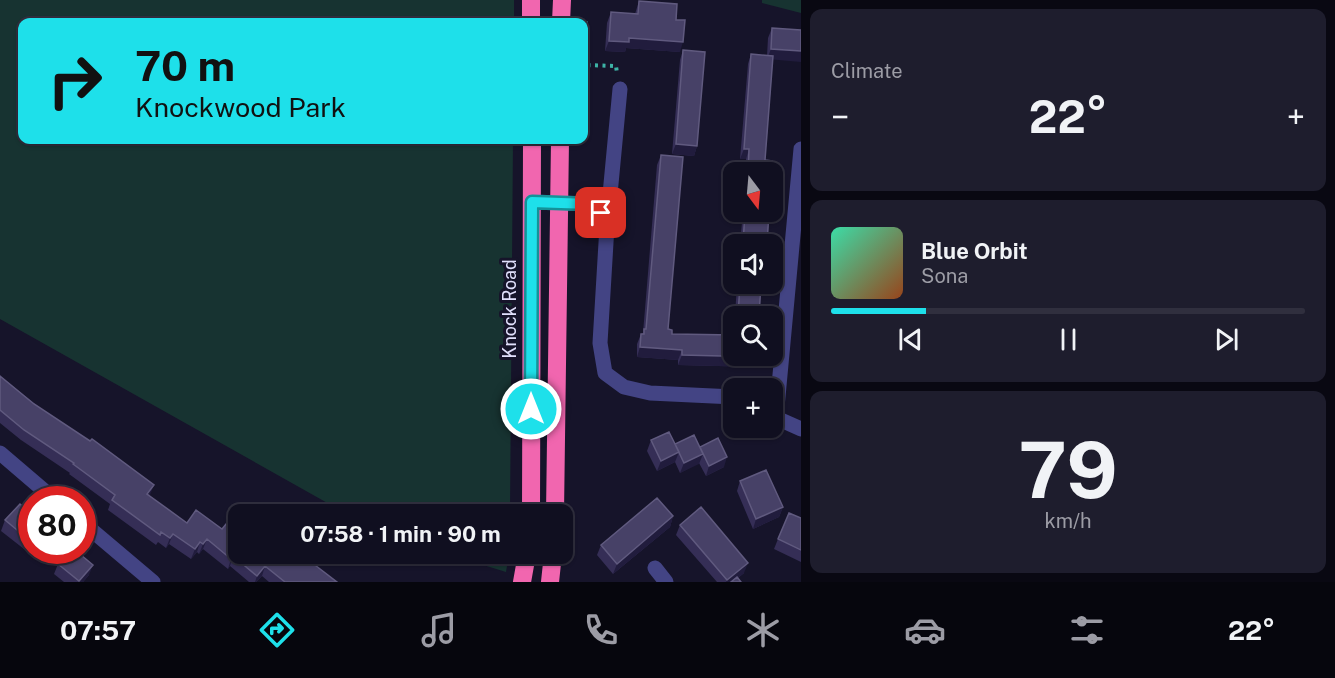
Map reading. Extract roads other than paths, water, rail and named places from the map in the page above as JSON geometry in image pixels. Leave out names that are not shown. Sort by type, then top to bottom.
[{"type":"highway","points":[[531,0],[531,18]]},
{"type":"highway","points":[[562,0],[566,18]]},
{"type":"highway","name":"Knock Road","points":[[531,504],[532,144]]},
{"type":"highway","points":[[555,504],[560,144]]},
{"type":"highway","points":[[522,582],[525,564]]},
{"type":"highway","points":[[550,582],[552,564]]},
{"type":"street","points":[[620,89],[607,226],[600,344],[605,373],[624,387],[650,393],[723,396]]},
{"type":"street","points":[[780,378],[795,280],[801,149]]},
{"type":"street","points":[[532,202],[590,204],[601,213],[607,226]]},
{"type":"street","points":[[783,421],[801,429]]},
{"type":"street","points":[[0,453],[39,486]]},
{"type":"street","points":[[96,534],[153,582]]},
{"type":"street","points":[[655,568],[666,582]]}]
